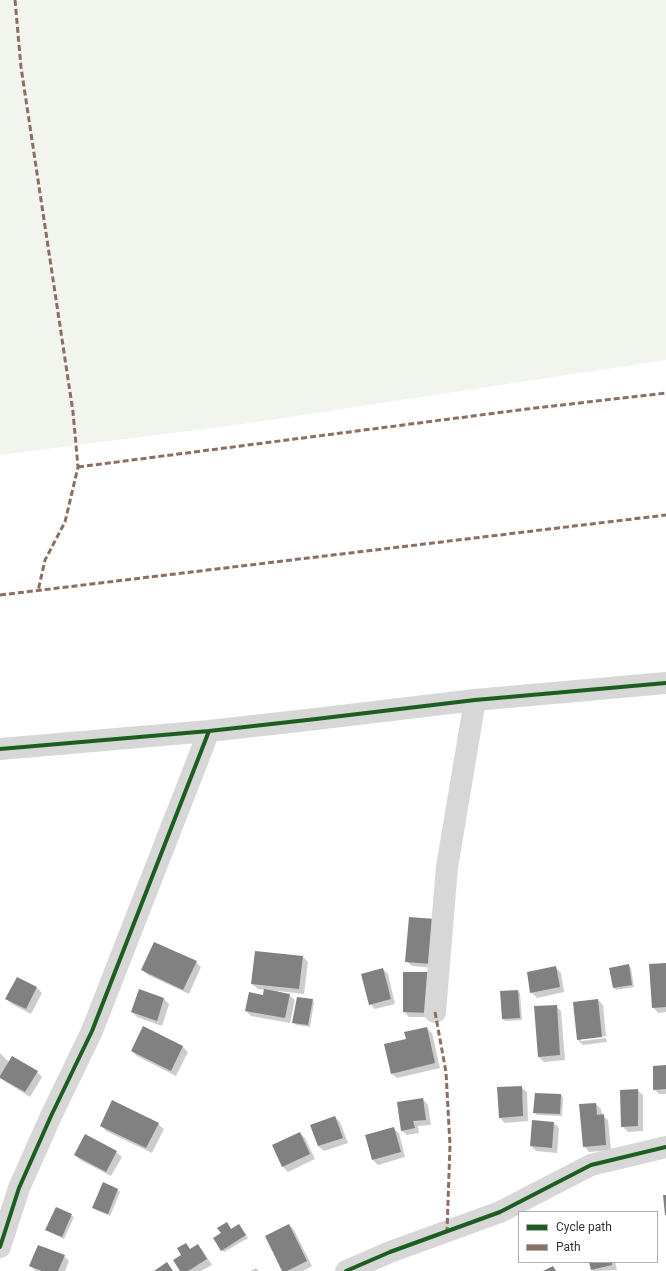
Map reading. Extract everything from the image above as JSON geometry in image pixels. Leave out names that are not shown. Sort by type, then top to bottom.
[{"type":"street","points":[[0,749],[209,731],[316,720],[475,700],[666,683]]},
{"type":"street","points":[[435,1012],[447,867],[475,700]]},
{"type":"street","points":[[0,1247],[19,1188],[51,1116],[92,1031],[209,731]]},
{"type":"street","points":[[346,1271],[390,1252],[500,1212],[591,1165],[666,1147]]},
{"type":"shaded area","points":[[0,0],[666,0],[666,360],[243,424],[0,455]]},
{"type":"building","points":[[409,917],[435,919],[432,964],[405,962]]},
{"type":"building","points":[[154,942],[197,961],[183,990],[141,970]]},
{"type":"building","points":[[255,951],[303,956],[299,989],[251,984]]},
{"type":"building","points":[[666,963],[666,1007],[652,1008],[649,964]]},
{"type":"building","points":[[629,964],[632,985],[613,988],[609,968]]},
{"type":"building","points":[[556,966],[560,987],[530,993],[527,972]]},
{"type":"building","points":[[383,968],[391,999],[369,1005],[361,974]]},
{"type":"building","points":[[403,972],[431,972],[430,1013],[403,1012]]},
{"type":"building","points":[[17,977],[37,987],[26,1009],[5,999]]},
{"type":"building","points":[[139,989],[164,998],[157,1021],[131,1012]]},
{"type":"building","points":[[264,989],[290,994],[285,1018],[245,1011],[249,992],[263,995]]},
{"type":"building","points":[[518,990],[520,1018],[502,1019],[500,991]]},
{"type":"building","points":[[297,997],[313,999],[308,1025],[292,1023]]},
{"type":"building","points":[[598,999],[602,1037],[577,1040],[573,1002]]},
{"type":"building","points":[[557,1005],[560,1055],[538,1057],[534,1006]]},
{"type":"building","points":[[143,1026],[183,1046],[171,1071],[131,1051]]},
{"type":"building","points":[[427,1027],[435,1063],[391,1074],[384,1044],[406,1039],[404,1032]]},
{"type":"building","points":[[12,1056],[38,1071],[25,1092],[0,1078]]},
{"type":"building","points":[[666,1065],[666,1089],[653,1090],[653,1066]]},
{"type":"building","points":[[522,1086],[523,1116],[499,1118],[497,1087]]},
{"type":"building","points":[[638,1089],[638,1126],[621,1127],[620,1090]]},
{"type":"building","points":[[535,1093],[561,1094],[560,1114],[533,1113]]},
{"type":"building","points":[[423,1098],[426,1120],[413,1121],[415,1128],[401,1131],[397,1102]]},
{"type":"building","points":[[112,1100],[159,1123],[146,1148],[100,1126]]},
{"type":"building","points":[[596,1103],[597,1115],[604,1114],[606,1145],[583,1147],[579,1104]]},
{"type":"building","points":[[335,1116],[343,1138],[318,1146],[310,1125]]},
{"type":"building","points":[[532,1120],[554,1122],[552,1148],[530,1146]]},
{"type":"building","points":[[394,1127],[401,1152],[372,1160],[365,1135]]},
{"type":"building","points":[[300,1132],[310,1154],[282,1167],[272,1145]]},
{"type":"building","points":[[85,1134],[117,1151],[106,1172],[74,1155]]},
{"type":"building","points":[[103,1182],[118,1189],[108,1214],[92,1208]]},
{"type":"building","points":[[663,1195],[666,1195],[666,1215],[665,1215]]},
{"type":"building","points":[[56,1207],[72,1214],[62,1237],[45,1230]]},
{"type":"building","points":[[227,1222],[231,1229],[239,1224],[246,1235],[221,1251],[213,1238],[221,1233],[217,1228]]},
{"type":"building","points":[[289,1224],[307,1261],[287,1271],[282,1271],[265,1236]]},
{"type":"building","points":[[186,1243],[190,1249],[198,1244],[207,1259],[188,1271],[180,1271],[173,1260],[181,1255],[177,1248]]},
{"type":"building","points":[[38,1245],[65,1255],[58,1271],[42,1271],[29,1266]]},
{"type":"building","points":[[167,1262],[173,1271],[154,1271]]},
{"type":"building","points":[[589,1263],[612,1263],[612,1265],[591,1270]]},
{"type":"building","points":[[553,1266],[556,1271],[543,1271]]},
{"type":"marked path","points":[[15,0],[21,67],[73,412],[78,467],[65,522],[45,560],[38,591]]},
{"type":"marked path","points":[[78,467],[527,409],[666,393]]},
{"type":"marked path","points":[[0,595],[666,515]]},
{"type":"marked path","points":[[435,1012],[446,1072],[450,1145],[447,1231]]},
{"type":"cycle path","points":[[0,749],[209,731],[475,700],[666,683]]},
{"type":"cycle path","points":[[0,1247],[19,1188],[51,1116],[92,1031],[209,731]]},
{"type":"cycle path","points":[[346,1271],[390,1252],[500,1212],[591,1165],[666,1147]]}]
